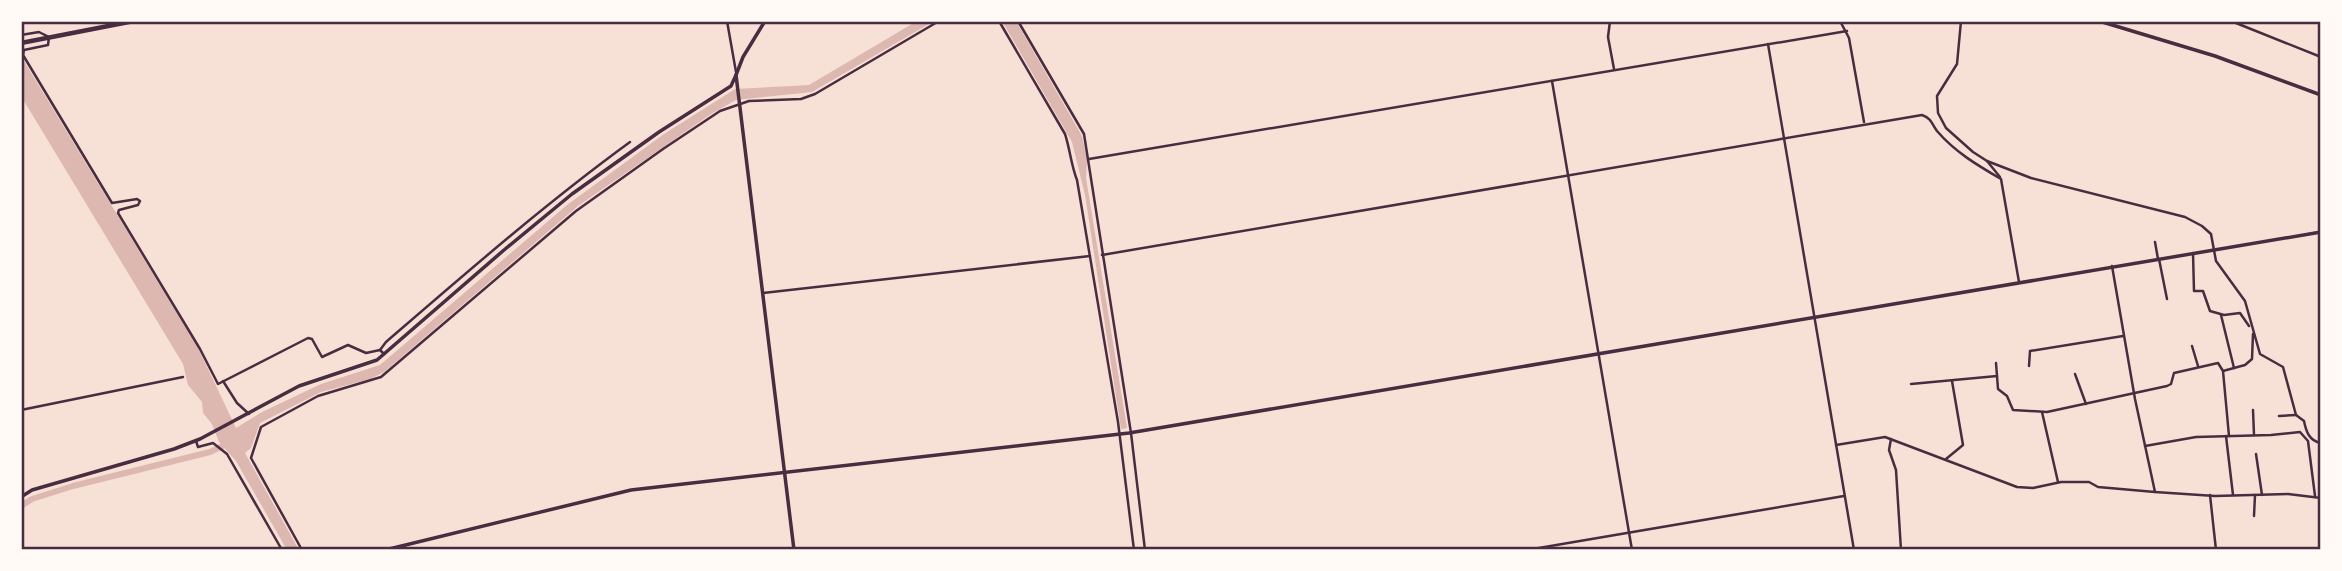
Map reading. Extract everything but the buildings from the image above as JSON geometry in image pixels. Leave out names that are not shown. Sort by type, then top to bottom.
[{"type":"main road","points":[[21,43],[134,21]]},
{"type":"street","points":[[727,21],[737,75],[794,550]]},
{"type":"street","points":[[21,35],[39,32],[49,37],[48,45],[24,50],[23,55],[112,203],[137,199],[140,201],[138,205],[119,210],[118,214],[200,349],[218,384],[309,338],[322,357],[344,346],[351,346],[366,353],[382,352],[572,194],[659,132],[732,86],[743,57],[765,21]]},
{"type":"street","points":[[302,550],[251,458],[261,427],[318,396],[381,377],[576,211],[720,111],[739,103],[801,99],[815,94],[939,21]]},
{"type":"street","points":[[999,21],[1069,145],[1120,434],[1134,550]]},
{"type":"street","points":[[1018,21],[1084,134],[1130,433],[1145,550]]},
{"type":"street","points":[[1611,21],[1608,37],[1615,70]]},
{"type":"street","points":[[1840,21],[1847,31],[1864,124]]},
{"type":"street","points":[[1961,21],[1957,64],[1941,87],[1936,104],[1946,128],[1987,161],[2031,178],[2185,218],[2202,226],[2211,234],[2213,250],[2220,267],[2245,301],[2260,354],[2278,363],[2285,370],[2295,415]]},
{"type":"street","points":[[2099,21],[2216,56],[2321,95]]},
{"type":"street","points":[[2231,21],[2321,57]]},
{"type":"street","points":[[1089,159],[1847,31]]},
{"type":"street","points":[[1768,44],[1854,550]]},
{"type":"street","points":[[1552,81],[1632,550]]},
{"type":"street","points":[[1102,254],[1917,116],[1927,116],[1954,148],[2001,179]]},
{"type":"street","points":[[21,497],[32,490],[174,449],[212,433],[299,386],[377,360],[386,342],[570,186],[630,142]]},
{"type":"street","points":[[1987,161],[2001,179],[2018,282]]},
{"type":"street","points":[[385,550],[631,490],[1130,433],[2321,232]]},
{"type":"street","points":[[2155,243],[2167,299]]},
{"type":"street","points":[[2193,253],[2194,291],[2203,291],[2210,312],[2240,313],[2251,328]]},
{"type":"street","points":[[763,293],[1090,256]]},
{"type":"street","points":[[2112,266],[2134,393],[2155,492]]},
{"type":"street","points":[[2221,314],[2234,368]]},
{"type":"street","points":[[2223,371],[2245,365],[2252,359],[2253,334]]},
{"type":"street","points":[[2029,366],[2030,351],[2124,335]]},
{"type":"street","points":[[2192,346],[2199,368]]},
{"type":"street","points":[[1996,363],[1998,389],[2007,396],[2012,410],[2042,412],[2167,386],[2171,384],[2174,373],[2218,363],[2223,371],[2233,495]]},
{"type":"street","points":[[2075,374],[2086,404]]},
{"type":"street","points":[[1911,384],[1997,376]]},
{"type":"street","points":[[21,410],[183,377]]},
{"type":"street","points":[[223,381],[249,414]]},
{"type":"street","points":[[1945,460],[1963,445],[1952,381]]},
{"type":"street","points":[[2253,410],[2254,435]]},
{"type":"street","points":[[2042,412],[2058,482]]},
{"type":"street","points":[[2279,416],[2295,415],[2304,421],[2309,438],[2315,496]]},
{"type":"street","points":[[2145,446],[2196,437],[2300,432],[2321,443]]},
{"type":"street","points":[[2298,440],[2309,438]]},
{"type":"street","points":[[1836,445],[1891,439],[2017,487],[2034,488],[2058,482],[2089,482],[2098,486],[2155,492],[2321,498]]},
{"type":"street","points":[[1891,439],[1889,450],[1896,470],[1900,550]]},
{"type":"street","points":[[196,440],[198,447],[211,442],[227,454],[282,550]]},
{"type":"street","points":[[2256,454],[2262,495]]},
{"type":"street","points":[[2315,489],[2321,486]]},
{"type":"street","points":[[2210,495],[2216,550]]},
{"type":"street","points":[[2254,516],[2255,495]]},
{"type":"street","points":[[1527,550],[1844,496]]},
{"type":"shaded area","points":[[917,21],[934,21],[812,92],[736,100],[711,114],[578,206],[384,372],[370,379],[321,392],[260,423],[251,448],[245,453],[299,550],[287,550],[236,461],[219,442],[212,424],[203,413],[202,402],[188,385],[183,364],[21,96],[21,56],[199,350],[236,428],[262,412],[321,384],[380,365],[567,205],[664,134],[735,89],[809,85]]},
{"type":"shaded area","points":[[1002,21],[1016,21],[1082,136],[1087,159],[1086,178],[1127,428],[1121,429],[1085,195],[1072,142]]},
{"type":"waterway","points":[[21,506],[32,499],[73,486],[210,452],[229,443]]}]
